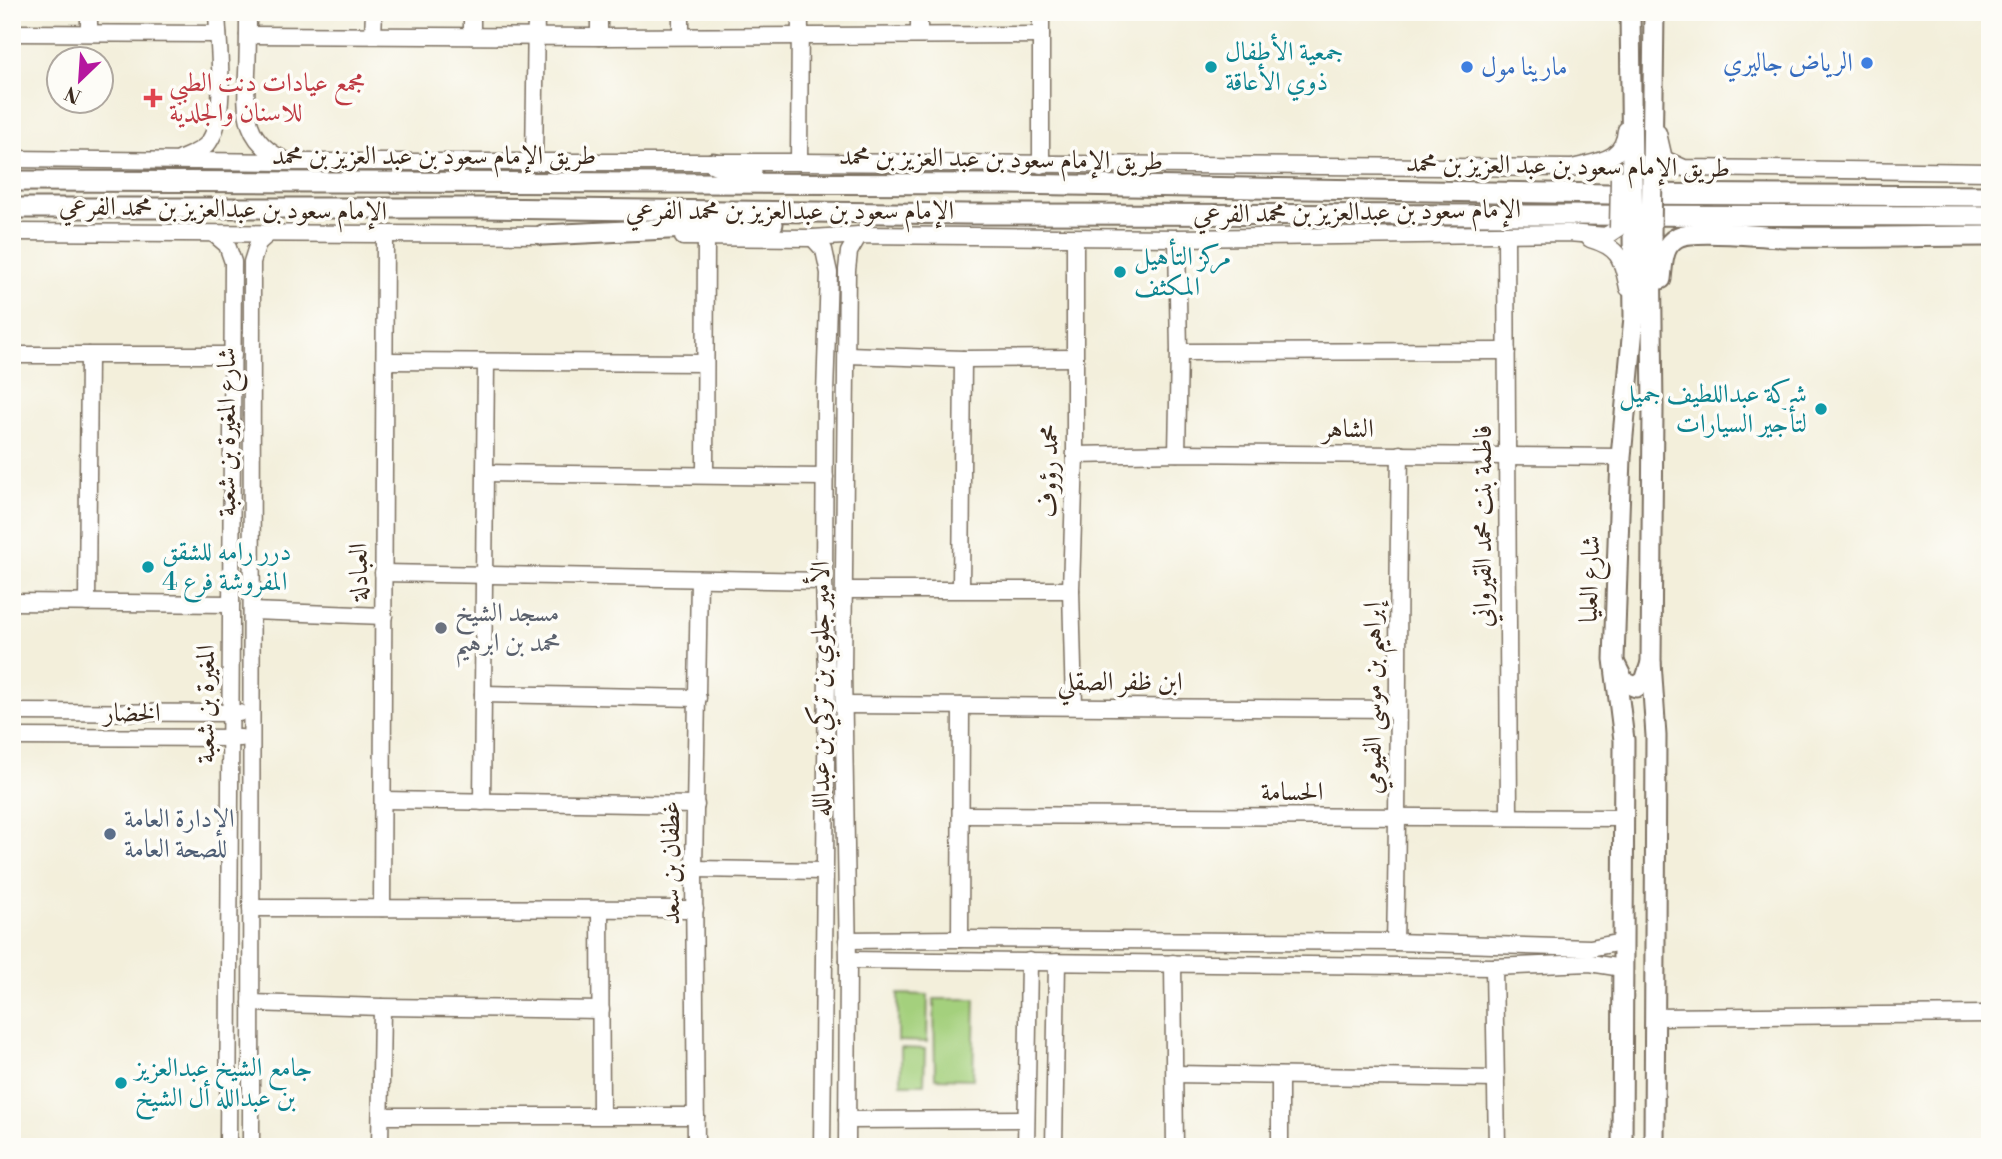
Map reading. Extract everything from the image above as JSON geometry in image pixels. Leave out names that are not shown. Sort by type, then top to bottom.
[{"type":"main road","name":"شارع العليا","points":[[1630,12],[1630,93],[1625,176],[1634,232],[1653,435],[1651,662],[1657,736],[1654,1147]]},
{"type":"main road","name":"شارع العليا","points":[[1634,232],[1652,174],[1654,12]]},
{"type":"main road","points":[[713,163],[730,170],[860,175],[884,183]]},
{"type":"main road","name":"طريق الإمام سعود بن عبد العزيز بن محمد","points":[[12,181],[884,183],[1610,194],[1990,196]]},
{"type":"main road","name":"طريق الإمام سعود بن عبد العزيز بن محمد","points":[[12,208],[483,208],[967,214],[1990,216]]},
{"type":"main road","points":[[543,235],[967,214]]},
{"type":"main road","points":[[1642,319],[1661,281],[1663,258],[1668,245],[1680,236],[1990,236]]},
{"type":"main road","name":"شارع العليا","points":[[1622,1147],[1624,740],[1614,659],[1621,457],[1642,319]]},
{"type":"main road","points":[[1614,659],[1624,682],[1636,687],[1644,681],[1651,662]]},
{"type":"main road","points":[[1624,740],[1622,718],[1627,710],[1634,706],[1643,708],[1649,714],[1657,736]]},
{"type":"street","points":[[89,12],[89,33]]},
{"type":"street","points":[[177,161],[203,149],[209,142],[220,109],[217,12]]},
{"type":"street","points":[[220,109],[226,119],[234,124],[242,120],[245,112],[248,12]]},
{"type":"street","points":[[373,35],[374,12]]},
{"type":"street","points":[[472,12],[472,36]]},
{"type":"street","points":[[534,163],[536,12]]},
{"type":"street","points":[[599,12],[599,37]]},
{"type":"street","points":[[681,12],[681,35]]},
{"type":"street","points":[[799,162],[800,12]]},
{"type":"street","points":[[919,12],[919,34]]},
{"type":"street","points":[[1041,12],[1041,165]]},
{"type":"street","points":[[12,33],[218,34]]},
{"type":"street","points":[[248,34],[599,37],[1041,35]]},
{"type":"street","points":[[1573,167],[1611,156],[1625,145],[1630,93]]},
{"type":"street","points":[[1653,97],[1660,149],[1664,159],[1684,168],[1990,172]]},
{"type":"street","points":[[245,112],[257,139],[265,148],[289,162]]},
{"type":"street","points":[[12,159],[1573,167],[1625,176]]},
{"type":"street","name":"الإمام سعود بن عبدالعزيز بن محمد الفرعي","points":[[12,232],[1076,238],[1568,233]]},
{"type":"street","points":[[1568,233],[1606,236],[1615,232],[1634,232]]},
{"type":"street","points":[[1568,233],[1616,250],[1623,262],[1642,319]]},
{"type":"street","points":[[214,234],[227,245],[233,262],[241,257],[252,262],[258,243],[268,234]]},
{"type":"street","name":"العبادلة","points":[[383,908],[385,235]]},
{"type":"street","name":"الأمير جلوي بن تركي بن عبدالله","points":[[847,1147],[844,665],[847,270],[849,252],[859,235]]},
{"type":"street","name":"فاطمة بنت محمد القيرواني","points":[[1506,235],[1509,817]]},
{"type":"street","points":[[705,474],[706,237]]},
{"type":"street","name":"الأمير جلوي بن تركي بن عبدالله","points":[[813,237],[824,250],[829,273],[824,581],[826,665],[822,1147]]},
{"type":"street","name":"محمد رؤوف","points":[[1074,706],[1071,590],[1076,238]]},
{"type":"street","points":[[1177,238],[1177,453]]},
{"type":"street","points":[[829,273],[831,261],[834,260],[844,263],[847,270]]},
{"type":"street","name":"المغيرة بن شعبة","points":[[228,1147],[233,262]]},
{"type":"street","name":"شارع المغيرة بن شعبة","points":[[251,1147],[252,262]]},
{"type":"street","points":[[1179,352],[1507,351]]},
{"type":"street","points":[[12,355],[233,355]]},
{"type":"street","points":[[88,603],[89,355]]},
{"type":"street","points":[[848,355],[1075,359]]},
{"type":"street","points":[[961,589],[963,359]]},
{"type":"street","points":[[385,362],[705,363]]},
{"type":"street","points":[[482,802],[486,362]]},
{"type":"street","name":"الشاهر","points":[[1075,455],[1177,453],[1621,457]]},
{"type":"street","name":"إبراهيم بن موسى الفيومي","points":[[1395,942],[1400,454]]},
{"type":"street","points":[[486,473],[825,477]]},
{"type":"street","points":[[383,573],[824,581]]},
{"type":"street","name":"غطفان بن سعد","points":[[696,1147],[694,869],[699,579]]},
{"type":"street","points":[[846,590],[1071,590]]},
{"type":"street","points":[[12,602],[231,604]]},
{"type":"street","points":[[251,611],[384,616]]},
{"type":"street","points":[[826,665],[844,665]]},
{"type":"street","points":[[483,694],[698,698]]},
{"type":"street","name":"ابن ظفر الصقلي","points":[[844,705],[1396,709]]},
{"type":"street","points":[[960,939],[961,706]]},
{"type":"street","name":"الخضار","points":[[12,712],[251,713]]},
{"type":"street","name":"الخضار","points":[[12,737],[251,738]]},
{"type":"street","points":[[384,800],[696,805]]},
{"type":"street","name":"الحسامة","points":[[961,815],[1623,818]]},
{"type":"street","points":[[694,869],[824,871]]},
{"type":"street","points":[[251,908],[695,909]]},
{"type":"street","points":[[600,910],[601,1114]]},
{"type":"street","points":[[823,953],[960,939],[1395,942],[1590,956],[1622,968]]},
{"type":"street","points":[[1236,963],[1237,941]]},
{"type":"street","points":[[847,951],[1057,962],[1494,967],[1590,956],[1622,942]]},
{"type":"street","points":[[1026,1147],[1029,961]]},
{"type":"street","points":[[1054,1147],[1057,962]]},
{"type":"street","points":[[1173,963],[1175,1147]]},
{"type":"street","points":[[1494,967],[1497,1147]]},
{"type":"street","points":[[251,1003],[601,1010]]},
{"type":"street","points":[[380,1147],[383,1007]]},
{"type":"street","points":[[1654,1017],[1990,1014]]},
{"type":"street","points":[[1175,1074],[1496,1079]]},
{"type":"street","points":[[1280,1076],[1280,1147]]},
{"type":"street","points":[[381,1116],[696,1116]]},
{"type":"street","points":[[847,1120],[1026,1119]]},
{"type":"green space","points":[[898,994],[928,995],[927,1042],[898,1041]]},
{"type":"green space","points":[[934,999],[975,999],[973,1079],[935,1078]]},
{"type":"green space","points":[[901,1048],[925,1049],[924,1084],[901,1084]]},
{"type":"place","name":"الرياض جاليري","points":[[1867,63]]},
{"type":"place","name":"جمعية الأطفال ذوي الأعاقة","points":[[1211,67]]},
{"type":"place","name":"مارينا مول","points":[[1467,67]]},
{"type":"place","name":"مجمع عيادات دنت الطبي للاسنان والجلدية","points":[[153,98]]},
{"type":"place","name":"مركز التأهيل المكثف","points":[[1120,272]]},
{"type":"place","name":"شركة عبداللطيف جميل لتأجير السيارات","points":[[1821,409]]},
{"type":"place","name":"درر رامه للشقق المفروشة فرع 4","points":[[148,567]]},
{"type":"place","name":"مسجد الشيخ محمد بن ابرهيم","points":[[441,628]]},
{"type":"place","name":"الإدارة العامة للصحة العامة","points":[[110,834]]},
{"type":"place","name":"جامع الشيخ عبدالعزيز بن عبدالله أل الشيخ","points":[[121,1083]]}]
